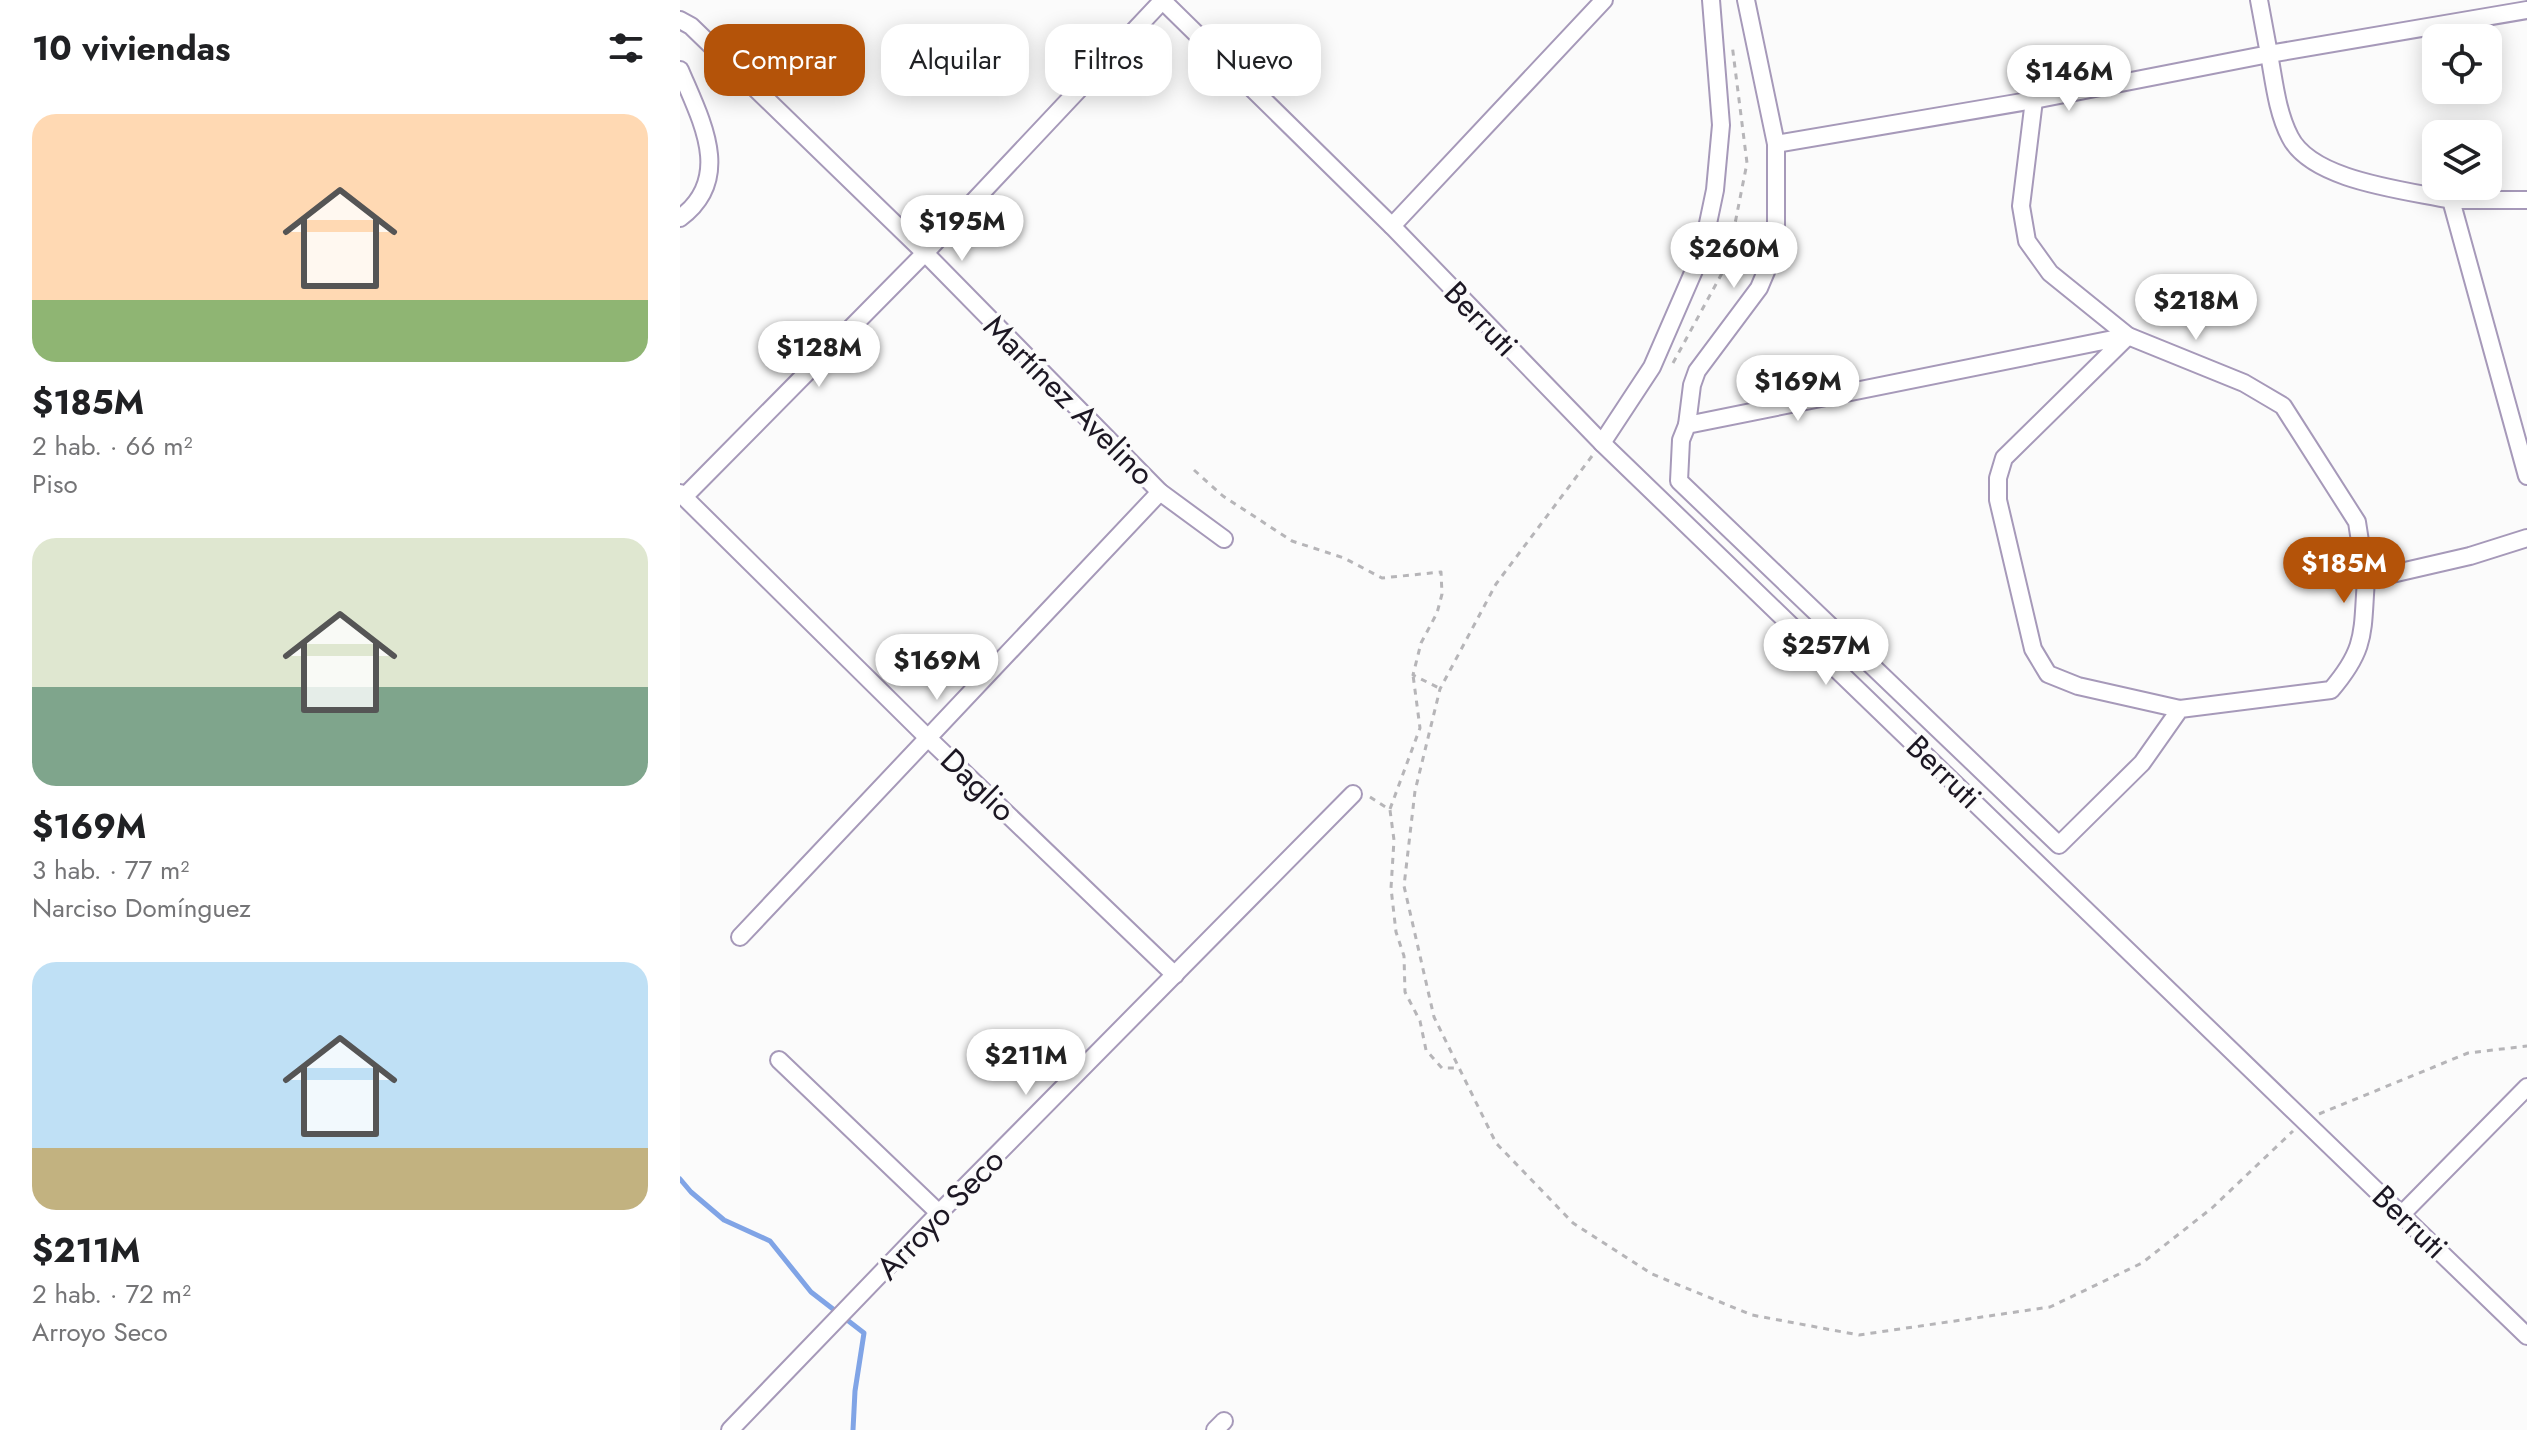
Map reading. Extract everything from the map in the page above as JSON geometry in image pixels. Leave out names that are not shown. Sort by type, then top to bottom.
[{"type":"street","points":[[682,495],[925,253],[1162,0]]},
{"type":"street","name":"Berruti","points":[[1162,0],[1392,226],[1602,443],[2302,1123],[2402,1214],[2527,1336]]},
{"type":"street","points":[[1392,226],[1604,0]]},
{"type":"street","points":[[1602,443],[1652,367],[1702,252],[1715,190],[1721,125],[1711,0]]},
{"type":"street","points":[[1746,0],[1776,144],[1776,248],[1759,288],[1697,371],[1687,425],[1681,440],[1679,481],[2059,845],[2142,763],[2180,709]]},
{"type":"street","points":[[2259,0],[2285,126],[2298,149],[2311,162],[2335,173],[2422,193]]},
{"type":"street","points":[[1776,144],[2527,10]]},
{"type":"street","name":"Martínez Avelino","points":[[680,20],[691,26],[925,253],[1160,492],[1224,539]]},
{"type":"street","points":[[680,70],[708,136],[709,179],[694,207],[680,218]]},
{"type":"street","points":[[2034,100],[2021,206],[2027,241],[2050,273],[2128,336],[2244,383],[2283,406],[2357,522],[2366,580],[2361,643],[2350,667],[2331,690],[2180,709],[2078,686],[2048,674],[2033,649],[1998,500],[1998,478],[2004,458],[2128,336]]},
{"type":"street","points":[[2451,200],[2527,476]]},
{"type":"street","points":[[2502,200],[2527,200]]},
{"type":"street","points":[[1687,425],[2128,336]]},
{"type":"street","points":[[740,937],[1160,492]]},
{"type":"street","name":"Daglio","points":[[682,495],[929,739],[1175,975]]},
{"type":"street","points":[[2366,580],[2470,556],[2527,538]]},
{"type":"street","name":"Arroyo Seco","points":[[730,1430],[939,1213],[1353,794]]},
{"type":"street","points":[[779,1060],[939,1213]]},
{"type":"street","points":[[2402,1214],[2527,1087]]},
{"type":"path","points":[[1602,443],[1496,584],[1440,689],[1415,791],[1404,886],[1434,1017],[1496,1143],[1573,1223],[1652,1274],[1752,1315],[1859,1335],[2050,1307],[2142,1263],[2212,1208],[2302,1123],[2468,1053],[2527,1046]]},
{"type":"path","points":[[1194,470],[1223,496],[1292,541],[1344,558],[1382,578],[1441,572],[1442,594],[1437,613],[1421,643],[1413,675],[1420,728],[1390,810],[1394,840],[1391,888],[1396,932],[1404,956],[1405,992],[1420,1021],[1426,1050],[1442,1068],[1459,1068]]},
{"type":"path","points":[[1413,675],[1440,689]]},
{"type":"path","points":[[1353,794],[1371,797],[1390,810]]},
{"type":"waterway","points":[[680,1179],[724,1220],[770,1241],[811,1292],[864,1333],[855,1391],[853,1430]]}]
